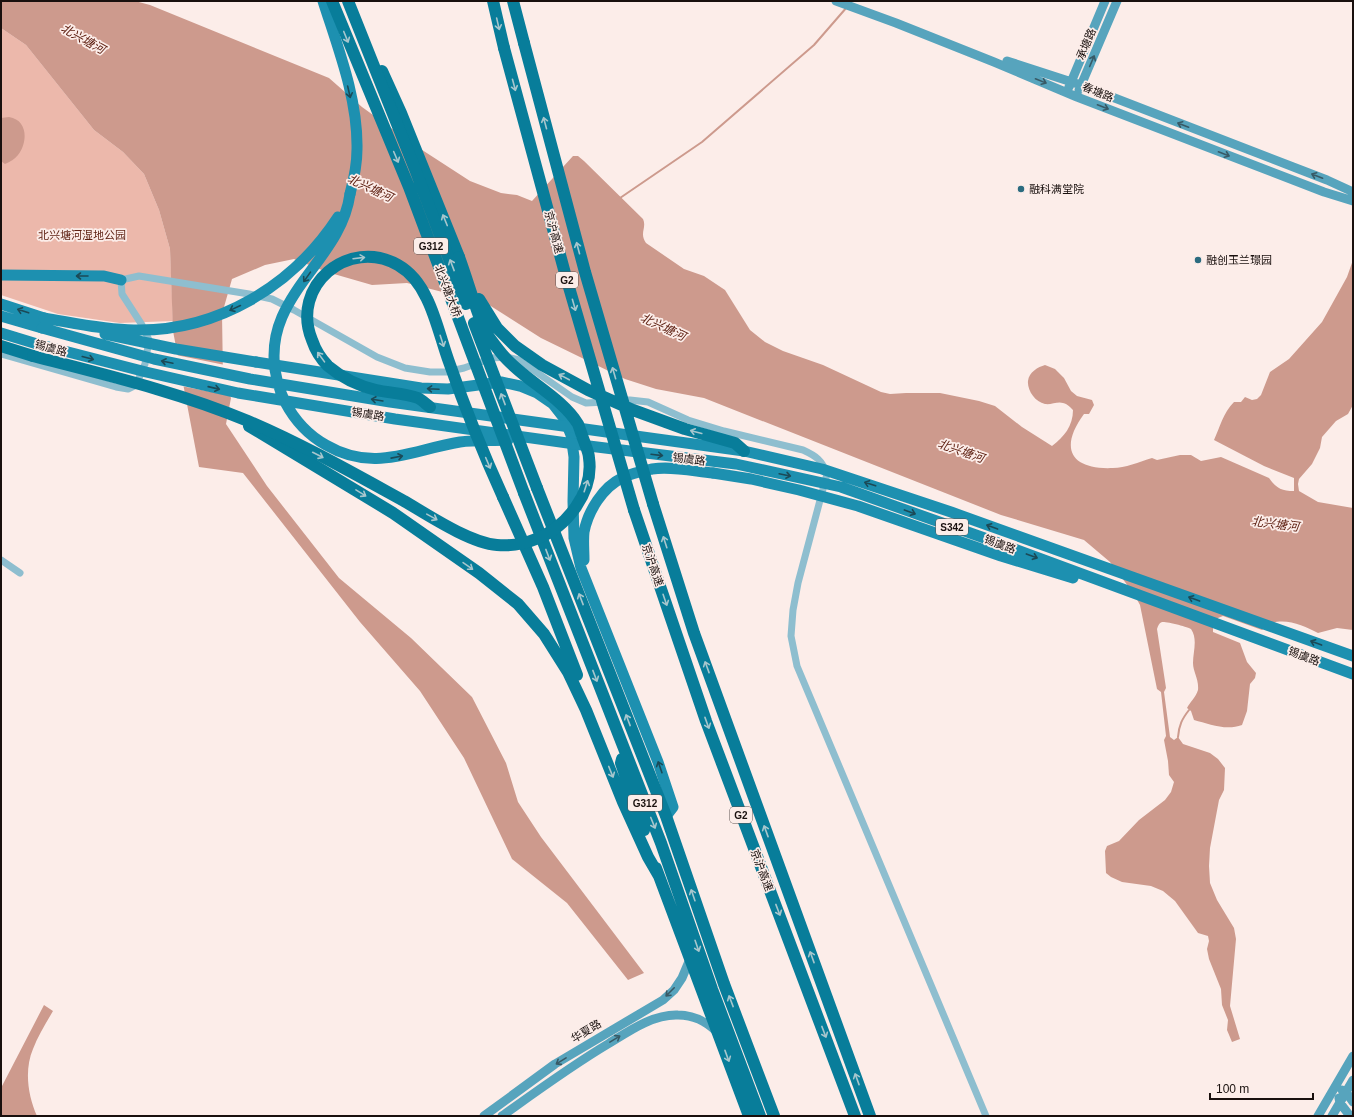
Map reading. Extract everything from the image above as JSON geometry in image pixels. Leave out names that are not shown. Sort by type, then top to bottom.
[{"type":"highway","name":"北兴塘大桥","points":[[332,1],[409,187],[524,493],[625,752]]},
{"type":"highway","name":"北兴塘大桥","points":[[348,1],[415,169],[537,488],[666,816]]},
{"type":"highway","points":[[1,346],[187,398],[247,421],[360,477],[469,537],[495,545],[518,544],[537,539],[559,526],[573,511],[584,492],[590,473],[589,457],[578,425],[565,408],[518,370],[504,356],[486,332],[459,257],[401,113],[351,1]]},
{"type":"highway","name":"京沪高速","points":[[493,1],[504,48],[566,277],[634,510],[706,721],[856,1116]]},
{"type":"highway","name":"京沪高速","points":[[513,1],[585,272],[653,504],[694,633],[870,1116]]},
{"type":"highway","points":[[430,407],[419,398],[374,389],[350,380],[327,365],[315,349],[308,330],[307,313],[310,296],[318,281],[331,268],[348,260],[365,257],[382,259],[398,265],[412,275],[428,301],[448,362],[483,451],[543,588],[590,709],[602,751]]},
{"type":"highway","points":[[459,257],[482,305],[497,328],[514,346],[536,361],[588,390],[633,410],[685,429],[735,443],[744,452]]},
{"type":"highway","points":[[232,415],[238,421],[262,434],[393,514],[478,573],[518,604],[544,634],[568,672],[586,710],[623,802],[648,857],[659,876]]},
{"type":"highway","points":[[625,752],[621,763],[659,876],[749,1116]]},
{"type":"highway","name":"G312","points":[[625,752],[661,843],[712,989],[760,1116]]},
{"type":"highway","name":"G312","points":[[666,816],[724,984],[774,1116]]},
{"type":"main road","points":[[323,1],[355,115],[357,149],[348,207],[334,238],[282,316],[276,334],[273,353],[280,391],[289,410],[300,426],[316,440],[354,458],[377,460],[398,457],[460,442],[535,439]]},
{"type":"main road","points":[[43,323],[110,329],[162,329],[180,327],[206,320],[235,308],[260,295],[284,277],[314,250],[328,233],[350,194]]},
{"type":"main road","points":[[1,275],[104,276],[120,280]]},
{"type":"main road","points":[[1,304],[43,323],[82,328],[134,341],[176,349],[421,388],[448,389],[501,382],[520,386],[537,393],[553,404],[564,418],[571,435],[574,457],[574,538],[581,568],[658,762],[673,806],[666,816]]},
{"type":"main road","name":"锡虞路","points":[[1,316],[43,323],[154,359],[243,378],[430,407],[744,452],[822,469],[881,488],[1353,656]]},
{"type":"main road","name":"锡虞路","points":[[1,333],[37,344],[146,372],[238,393],[395,419],[535,439],[736,464],[842,488],[990,540],[1353,674]]},
{"type":"main road","points":[[585,576],[584,532],[593,509],[603,494],[622,478],[652,469],[670,468],[713,473],[800,490],[858,506],[1001,556],[1089,583],[1159,602]]},
{"type":"street","name":"春塘路","points":[[841,1],[990,55],[1081,85],[1327,180],[1353,192]]},
{"type":"street","name":"承塘路","points":[[1067,92],[1105,1]]},
{"type":"street","name":"承塘路","points":[[1076,96],[1117,1]]},
{"type":"street","name":"春塘路","points":[[863,9],[1076,96],[1324,192],[1353,201]]},
{"type":"street","points":[[1,354],[116,387],[128,389],[136,385],[145,364],[149,340],[142,325],[122,294],[120,280],[139,276],[272,299],[377,357],[405,368],[430,372],[446,372],[464,368],[492,358],[506,357],[519,360],[572,397],[586,403],[630,400],[648,402],[688,420],[724,431],[803,450],[814,455],[824,464],[827,474],[798,583],[793,610],[791,636],[797,666],[986,1116]]},
{"type":"street","points":[[1,560],[20,573]]},
{"type":"street","name":"华夏路","points":[[484,1116],[556,1064],[663,1000],[674,990],[682,978],[690,959]]},
{"type":"street","name":"华夏路","points":[[502,1116],[561,1073],[633,1029],[660,1017],[677,1014],[693,1016],[707,1023],[719,1034]]},
{"type":"street","points":[[1318,1116],[1353,1056]]},
{"type":"street","points":[[1332,1116],[1353,1080]]},
{"type":"street","points":[[1335,1088],[1346,1092],[1353,1102]]},
{"type":"street","points":[[1335,1088],[1340,1103],[1350,1116]]},
{"type":"green space","name":"北兴塘河湿地公园","points":[[1,28],[26,45],[94,130],[123,152],[144,174],[159,210],[170,249],[173,321],[120,323],[58,314],[1,295]]},
{"type":"water","name":"北兴塘河","points":[[1,1],[135,1],[150,5],[329,78],[362,107],[416,146],[470,181],[501,193],[517,195],[532,201],[573,156],[578,156],[643,219],[643,236],[646,243],[684,269],[704,276],[725,290],[750,330],[765,342],[783,351],[823,365],[881,392],[890,394],[940,393],[995,406],[1022,427],[1052,446],[1060,439],[1070,426],[1073,410],[1068,405],[1061,403],[1041,403],[1030,392],[1028,381],[1030,375],[1034,370],[1045,365],[1055,369],[1064,378],[1071,391],[1077,396],[1092,400],[1094,405],[1089,414],[1084,414],[1076,426],[1072,437],[1071,447],[1073,454],[1078,461],[1098,468],[1122,467],[1152,458],[1157,460],[1180,455],[1191,455],[1201,461],[1221,457],[1269,478],[1280,488],[1294,491],[1294,478],[1264,466],[1214,440],[1224,415],[1230,406],[1234,402],[1241,402],[1245,397],[1252,400],[1257,399],[1261,395],[1270,372],[1289,359],[1322,322],[1347,277],[1353,260],[1353,405],[1348,414],[1336,421],[1322,437],[1320,448],[1312,464],[1299,479],[1298,484],[1299,491],[1318,502],[1353,508],[1353,630],[1337,628],[1318,633],[1302,625],[1284,621],[1272,623],[1262,630],[1223,616],[1218,618],[1213,627],[1213,632],[1240,643],[1247,662],[1256,673],[1255,678],[1250,684],[1247,711],[1242,725],[1236,727],[1224,727],[1194,720],[1191,711],[1187,708],[1198,690],[1198,682],[1193,663],[1195,646],[1194,637],[1191,629],[1172,623],[1162,622],[1157,629],[1166,688],[1164,692],[1170,737],[1174,740],[1178,737],[1183,744],[1210,753],[1218,759],[1225,768],[1224,790],[1219,800],[1210,848],[1209,866],[1210,883],[1217,900],[1234,928],[1236,939],[1230,1006],[1240,1039],[1232,1042],[1227,1030],[1228,1020],[1222,1005],[1221,989],[1209,959],[1207,949],[1209,941],[1208,936],[1198,933],[1175,901],[1163,891],[1151,886],[1122,882],[1106,873],[1105,851],[1107,846],[1119,841],[1139,820],[1165,800],[1171,792],[1174,782],[1169,775],[1164,740],[1166,736],[1161,692],[1157,689],[1140,605],[1134,594],[1110,562],[1084,540],[1001,515],[704,398],[656,389],[625,379],[541,338],[486,303],[407,283],[372,285],[327,272],[294,259],[265,265],[232,279],[222,314],[223,378],[231,398],[226,424],[267,486],[339,578],[411,638],[472,697],[506,763],[518,802],[541,837],[644,973],[628,980],[567,903],[512,859],[464,758],[420,691],[360,622],[243,473],[199,467],[173,331],[170,249],[159,210],[144,174],[123,152],[94,130],[26,45],[1,28]]},
{"type":"water","points":[[9,117],[20,122],[23,127],[25,138],[18,155],[5,164],[1,161],[1,118]]},
{"type":"water","points":[[44,1005],[53,1011],[33,1049],[30,1057],[28,1074],[29,1092],[37,1116],[1,1116],[1,1088]]},
{"type":"pier","points":[[176,355],[225,365],[225,378],[232,396],[181,386]]},
{"type":"waterway","points":[[620,198],[702,142],[814,45],[847,7]]},
{"type":"waterway","points":[[1178,737],[1181,722],[1189,710]]},
{"type":"place","name":"融科满堂院","points":[[1021,189]]},
{"type":"place","name":"融创玉兰璟园","points":[[1198,260]]}]
